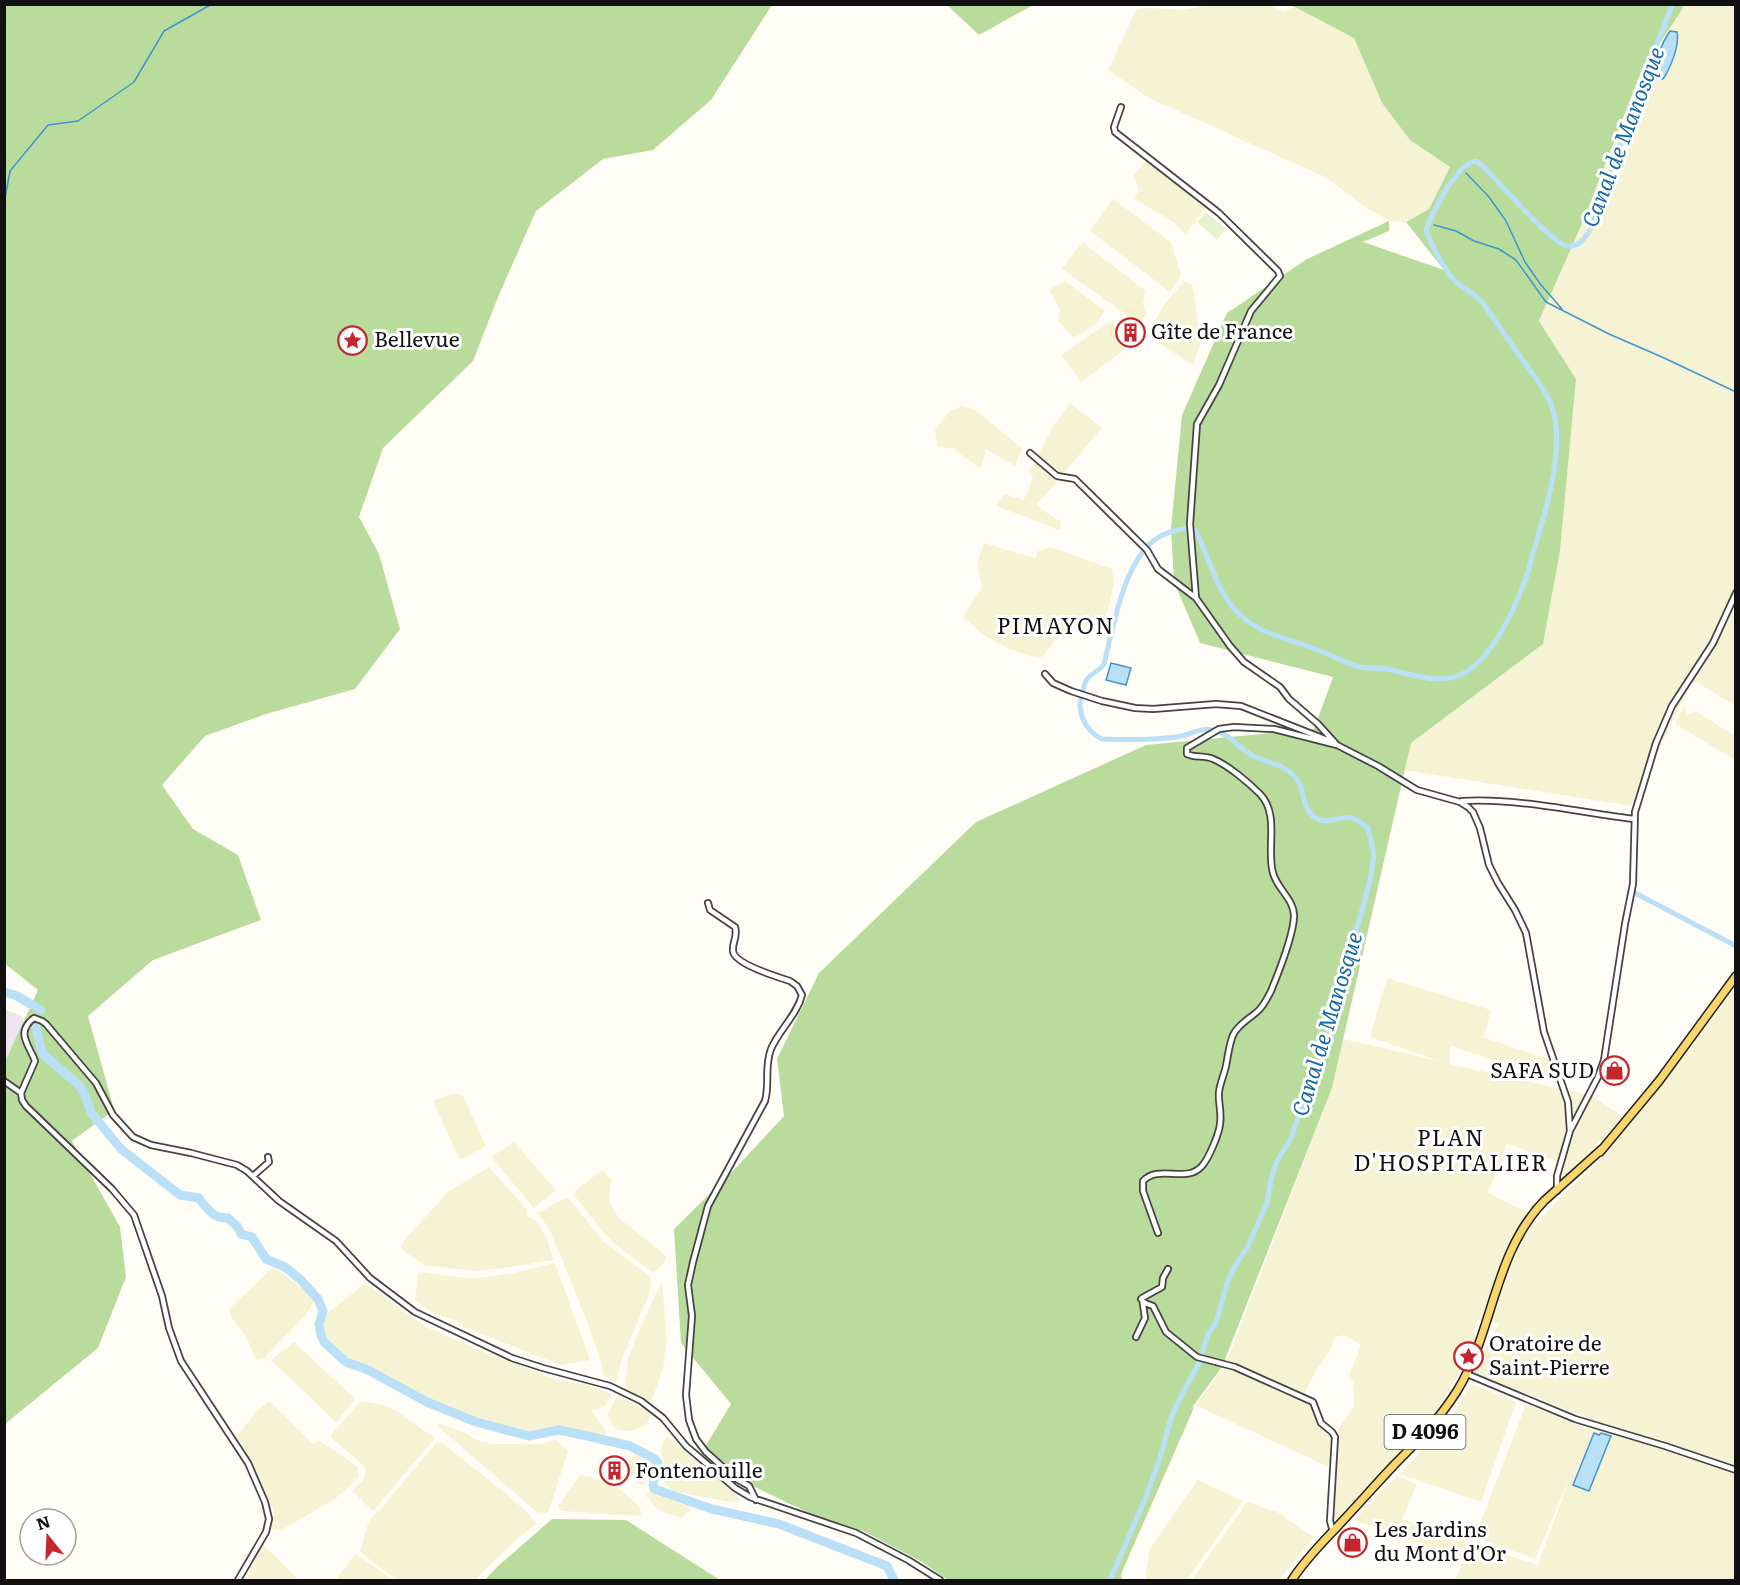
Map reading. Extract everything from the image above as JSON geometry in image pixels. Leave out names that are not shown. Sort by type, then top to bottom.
[{"type":"main road","name":"D 4096","points":[[1510,1254],[1539,1213],[1590,1164],[1659,1081],[1736,976]]},
{"type":"main road","name":"D 4096","points":[[1292,1581],[1305,1562],[1447,1406],[1467,1374],[1482,1338],[1499,1280],[1525,1224],[1535,1210],[1557,1188],[1602,1149]]},
{"type":"street","points":[[1121,107],[1114,127],[1116,132],[1219,213],[1278,271],[1280,276],[1251,310],[1216,391],[1197,424],[1190,527],[1196,598]]},
{"type":"street","points":[[1032,454],[1057,476],[1075,479],[1145,548],[1158,569],[1196,598],[1244,662],[1280,687],[1289,699],[1318,724],[1337,745]]},
{"type":"street","points":[[1539,1213],[1557,1191],[1557,1176],[1570,1131],[1598,1077],[1604,1060],[1633,884],[1634,819],[1656,743],[1672,706],[1713,643],[1736,593]]},
{"type":"street","points":[[1045,674],[1053,683],[1071,691],[1135,708],[1153,709],[1216,704],[1241,706],[1325,739],[1378,766],[1417,790],[1460,802],[1468,807],[1475,816],[1483,837],[1489,865],[1526,933],[1544,1032],[1568,1102],[1570,1131]]},
{"type":"street","points":[[1158,1233],[1143,1191],[1143,1181],[1153,1174],[1190,1173],[1198,1169],[1205,1161],[1220,1128],[1219,1091],[1233,1036],[1240,1026],[1261,1008],[1269,995],[1294,920],[1293,907],[1272,872],[1271,816],[1264,799],[1220,762],[1187,754],[1188,747],[1219,729],[1234,727],[1274,729],[1337,745]]},
{"type":"street","points":[[1460,802],[1536,805],[1634,819]]},
{"type":"street","points":[[708,903],[710,910],[735,927],[736,937],[733,951],[736,958],[790,981],[797,986],[802,995],[800,1003],[771,1051],[766,1068],[765,1101],[708,1206],[688,1285],[692,1317],[686,1395],[689,1420],[699,1444],[735,1478],[749,1486],[756,1500]]},
{"type":"street","points":[[238,1581],[266,1532],[269,1519],[265,1502],[248,1463],[181,1361],[169,1328],[162,1296],[134,1215],[115,1192],[26,1106],[22,1098],[21,1093],[34,1063],[24,1036],[28,1023],[34,1018],[46,1024],[96,1083],[113,1115],[133,1137],[151,1145],[237,1164],[279,1201],[336,1241],[370,1278],[415,1312],[512,1358],[610,1386],[641,1401],[663,1418],[686,1446],[735,1488],[756,1500],[856,1533],[908,1560],[940,1581]]},
{"type":"street","points":[[4,1081],[21,1093]]},
{"type":"street","points":[[253,1176],[269,1162],[268,1157]]},
{"type":"street","points":[[1141,1299],[1162,1287],[1163,1278],[1168,1269]]},
{"type":"street","points":[[1136,1337],[1145,1318],[1141,1299]]},
{"type":"street","points":[[1141,1299],[1153,1306],[1166,1332],[1199,1358],[1235,1367],[1313,1402],[1320,1421],[1335,1437],[1330,1521],[1332,1532]]},
{"type":"street","points":[[1467,1374],[1575,1419],[1736,1470]]},
{"type":"shaded area","points":[[1213,4],[1268,5],[1283,11],[1295,7],[1354,38],[1382,103],[1410,140],[1450,167],[1429,209],[1406,222],[1389,221],[1368,209],[1325,177],[1149,98],[1108,70],[1136,10],[1150,8],[1184,10]]},
{"type":"shaded area","points":[[1684,5],[1735,5],[1735,706],[1693,680],[1631,806],[1404,770],[1411,743],[1543,644],[1560,551],[1576,379],[1539,321],[1584,219],[1643,67]]},
{"type":"shaded area","points":[[1146,161],[1206,208],[1186,234],[1173,222],[1134,198],[1139,190],[1134,175]]},
{"type":"shaded area","points":[[1113,199],[1171,242],[1181,275],[1170,292],[1090,231]]},
{"type":"shaded area","points":[[1082,242],[1146,291],[1143,304],[1147,315],[1138,323],[1062,269]]},
{"type":"shaded area","points":[[1065,281],[1105,311],[1096,324],[1074,338],[1058,321],[1060,309],[1049,290]]},
{"type":"shaded area","points":[[1184,282],[1192,284],[1196,307],[1200,344],[1193,365],[1147,335],[1165,303]]},
{"type":"shaded area","points":[[1109,322],[1113,322],[1125,349],[1081,382],[1061,355]]},
{"type":"shaded area","points":[[1070,403],[1102,428],[1062,475],[1038,455],[1054,425]]},
{"type":"shaded area","points":[[962,406],[975,410],[1022,448],[1015,466],[986,449],[981,469],[953,449],[937,446],[935,430],[949,412]]},
{"type":"shaded area","points":[[1036,462],[1057,482],[1037,504],[1061,522],[1060,530],[996,506],[1005,494],[1023,500],[1033,477],[1028,471]]},
{"type":"shaded area","points":[[984,543],[1035,558],[1038,551],[1051,547],[1112,569],[1114,583],[1100,634],[1070,622],[1042,657],[1037,658],[1009,649],[982,634],[963,617],[982,587],[977,563]]},
{"type":"shaded area","points":[[1684,705],[1687,714],[1696,711],[1735,736],[1735,760],[1675,724]]},
{"type":"shaded area","points":[[1387,978],[1491,1010],[1484,1038],[1554,1061],[1563,1085],[1450,1045],[1450,1064],[1592,1096],[1623,1117],[1563,1180],[1557,1161],[1507,1144],[1488,1193],[1526,1212],[1535,1225],[1600,1160],[1735,989],[1735,1580],[1455,1580],[1470,1543],[1538,1565],[1570,1477],[1535,1559],[1475,1537],[1526,1404],[1587,1429],[1591,1419],[1477,1374],[1478,1360],[1499,1324],[1478,1319],[1473,1332],[1476,1333],[1458,1375],[1432,1417],[1337,1521],[1333,1518],[1338,1429],[1354,1407],[1353,1381],[1349,1376],[1361,1345],[1344,1335],[1336,1337],[1306,1390],[1305,1400],[1313,1406],[1319,1423],[1332,1435],[1331,1461],[1327,1466],[1195,1405],[1225,1366],[1332,1088],[1343,1039],[1439,1061],[1370,1037]]},
{"type":"shaded area","points":[[4,1009],[23,1017],[5,1078]]},
{"type":"shaded area","points":[[455,1093],[463,1096],[486,1146],[462,1159],[459,1158],[433,1101]]},
{"type":"shaded area","points":[[514,1142],[556,1190],[534,1208],[491,1157]]},
{"type":"shaded area","points":[[489,1167],[527,1210],[527,1216],[537,1222],[546,1237],[554,1260],[473,1271],[424,1265],[401,1249],[407,1237],[448,1192]]},
{"type":"shaded area","points":[[602,1170],[611,1179],[609,1201],[618,1217],[666,1256],[659,1269],[652,1272],[615,1244],[574,1195],[576,1190]]},
{"type":"shaded area","points":[[567,1197],[604,1242],[652,1280],[648,1297],[622,1359],[616,1383],[603,1375],[601,1361],[587,1322],[549,1229],[538,1213]]},
{"type":"shaded area","points":[[555,1263],[590,1360],[561,1365],[461,1326],[457,1321],[434,1314],[415,1300],[418,1274],[421,1272],[473,1279],[514,1273]]},
{"type":"shaded area","points":[[273,1267],[307,1291],[313,1296],[314,1301],[305,1316],[263,1359],[258,1360],[247,1338],[232,1318],[229,1309]]},
{"type":"shaded area","points":[[662,1281],[667,1341],[663,1369],[651,1402],[626,1391],[625,1382],[628,1359]]},
{"type":"shaded area","points":[[365,1284],[426,1327],[557,1380],[585,1384],[612,1394],[606,1405],[591,1410],[607,1433],[604,1435],[556,1428],[528,1432],[489,1424],[427,1400],[354,1362],[332,1345],[326,1338],[322,1326],[326,1314]]},
{"type":"shaded area","points":[[293,1343],[355,1399],[336,1422],[271,1360]]},
{"type":"shaded area","points":[[1472,1384],[1516,1402],[1481,1502],[1400,1474],[1447,1423]]},
{"type":"shaded area","points":[[618,1396],[653,1413],[646,1425],[630,1431],[618,1430],[612,1425],[607,1414]]},
{"type":"shaded area","points":[[361,1401],[393,1409],[435,1438],[374,1510],[352,1491],[363,1480],[365,1468],[331,1438],[331,1435]]},
{"type":"shaded area","points":[[268,1402],[272,1403],[313,1444],[318,1440],[350,1461],[358,1468],[359,1477],[325,1505],[283,1529],[275,1530],[272,1528],[274,1511],[237,1436],[258,1410]]},
{"type":"shaded area","points":[[441,1424],[491,1444],[542,1444],[555,1439],[568,1451],[548,1513],[538,1513],[436,1425]]},
{"type":"shaded area","points":[[666,1436],[739,1497],[740,1501],[731,1502],[676,1492],[665,1484],[664,1460],[661,1452]]},
{"type":"shaded area","points":[[437,1442],[442,1443],[494,1484],[526,1511],[537,1524],[519,1537],[475,1580],[396,1580],[360,1552],[368,1524],[373,1515],[379,1511]]},
{"type":"shaded area","points":[[635,1454],[653,1463],[643,1486],[635,1482],[630,1471],[630,1459]]},
{"type":"shaded area","points":[[580,1475],[618,1488],[637,1504],[641,1515],[562,1511],[558,1508],[559,1505]]},
{"type":"shaded area","points":[[1397,1476],[1417,1484],[1402,1519],[1466,1541],[1460,1558],[1354,1520]]},
{"type":"shaded area","points":[[1198,1480],[1243,1501],[1187,1580],[1145,1579],[1150,1548]]},
{"type":"shaded area","points":[[648,1492],[693,1508],[681,1518],[660,1511],[645,1493]]},
{"type":"shaded area","points":[[1247,1502],[1277,1512],[1314,1537],[1279,1580],[1192,1580]]},
{"type":"shaded area","points":[[263,1545],[299,1580],[245,1580]]},
{"type":"shaded area","points":[[356,1554],[394,1580],[335,1580]]},
{"type":"green space","points":[[5,5],[772,5],[711,100],[653,150],[603,159],[536,211],[473,361],[383,448],[359,517],[379,554],[400,629],[355,689],[266,714],[205,736],[162,785],[193,829],[238,855],[261,920],[153,960],[88,1016],[115,1113],[110,1113],[72,1141],[120,1227],[126,1277],[98,1348],[5,1424],[5,1062],[38,990],[4,963]]},
{"type":"green space","points":[[947,5],[1033,5],[979,35]]},
{"type":"green space","points":[[1291,5],[1684,5],[1643,67],[1584,219],[1539,321],[1576,379],[1560,551],[1543,644],[1411,743],[1332,1088],[1222,1367],[1193,1406],[1121,1574],[1122,1580],[948,1580],[922,1562],[863,1531],[813,1515],[699,1457],[731,1404],[681,1343],[674,1229],[733,1171],[784,1116],[777,1059],[819,973],[976,822],[1146,745],[1314,729],[1333,677],[1200,643],[1174,582],[1171,528],[1182,415],[1227,313],[1307,259],[1389,221],[1389,231],[1363,242],[1444,270],[1406,222],[1429,209],[1450,167],[1410,140],[1382,103],[1354,38]]},
{"type":"green space","points":[[1206,212],[1226,229],[1217,240],[1197,222]]},
{"type":"green space","points":[[552,1519],[626,1520],[720,1580],[485,1580]]},
{"type":"water","points":[[1670,31],[1677,32],[1678,37],[1674,57],[1663,79],[1656,78],[1654,75],[1658,57]]},
{"type":"water","points":[[1111,663],[1131,668],[1126,685],[1106,680]]},
{"type":"water","points":[[1594,1433],[1611,1436],[1589,1491],[1573,1485]]},
{"type":"waterway","points":[[4,204],[10,171],[48,125],[78,121],[134,82],[164,31],[212,4]]},
{"type":"waterway","name":"Canal de Manosque","points":[[1082,693],[1090,676],[1104,664],[1118,607],[1133,567],[1144,550],[1158,538],[1185,529],[1196,531],[1219,586],[1232,606],[1249,622],[1267,632],[1354,666],[1387,669],[1427,678],[1447,679],[1457,676],[1466,672],[1486,654],[1510,616],[1521,590],[1545,513],[1557,445],[1554,414],[1541,385],[1483,303],[1451,276],[1438,256],[1426,230],[1439,201],[1453,179],[1461,170],[1476,161],[1559,242],[1571,246],[1582,241],[1591,228],[1648,66],[1673,4]]},
{"type":"waterway","points":[[1466,173],[1489,197],[1506,221],[1525,262],[1562,309]]},
{"type":"waterway","points":[[1434,225],[1456,231],[1474,241],[1499,249],[1516,260],[1546,302],[1609,334],[1736,392]]},
{"type":"waterway","name":"Canal de Manosque","points":[[1081,698],[1080,710],[1084,722],[1102,739],[1167,738],[1199,730],[1215,731],[1226,736],[1253,756],[1279,766],[1294,776],[1309,812],[1313,816],[1323,821],[1352,818],[1368,828],[1374,853],[1371,876],[1360,918],[1339,981],[1324,1052],[1314,1081],[1291,1138],[1277,1161],[1267,1203],[1248,1246],[1227,1283],[1216,1323],[1208,1334],[1199,1363],[1171,1418],[1146,1497],[1110,1580]]},
{"type":"waterway","points":[[1635,893],[1736,946]]},
{"type":"waterway","points":[[4,992],[15,995],[41,1010]]},
{"type":"waterway","points":[[36,1028],[45,1056],[80,1086],[92,1114],[121,1149],[180,1195],[199,1198],[215,1215],[228,1218],[237,1226],[241,1234],[252,1237],[266,1259],[285,1267],[301,1280],[318,1299],[323,1311],[319,1324],[324,1342],[346,1362],[368,1370],[427,1402],[476,1422],[529,1436],[559,1430],[630,1446],[655,1459],[658,1463],[654,1489],[712,1509],[779,1524],[887,1566],[894,1580]]},
{"type":"place","name":"Gîte de France","points":[[1130,332]]},
{"type":"place","name":"Bellevue","points":[[353,340]]},
{"type":"place","name":"SAFA SUD","points":[[1615,1071]]},
{"type":"place","name":"Oratoire de Saint-Pierre","points":[[1468,1356]]},
{"type":"place","name":"Fontenouille","points":[[614,1471]]},
{"type":"place","name":"Les Jardins du Mont d'Or","points":[[1353,1542]]},
{"type":"district","name":"PIMAYON","points":[[1056,626]]},
{"type":"district","name":"PLAN D'HOSPITALIER","points":[[1451,1150]]}]
